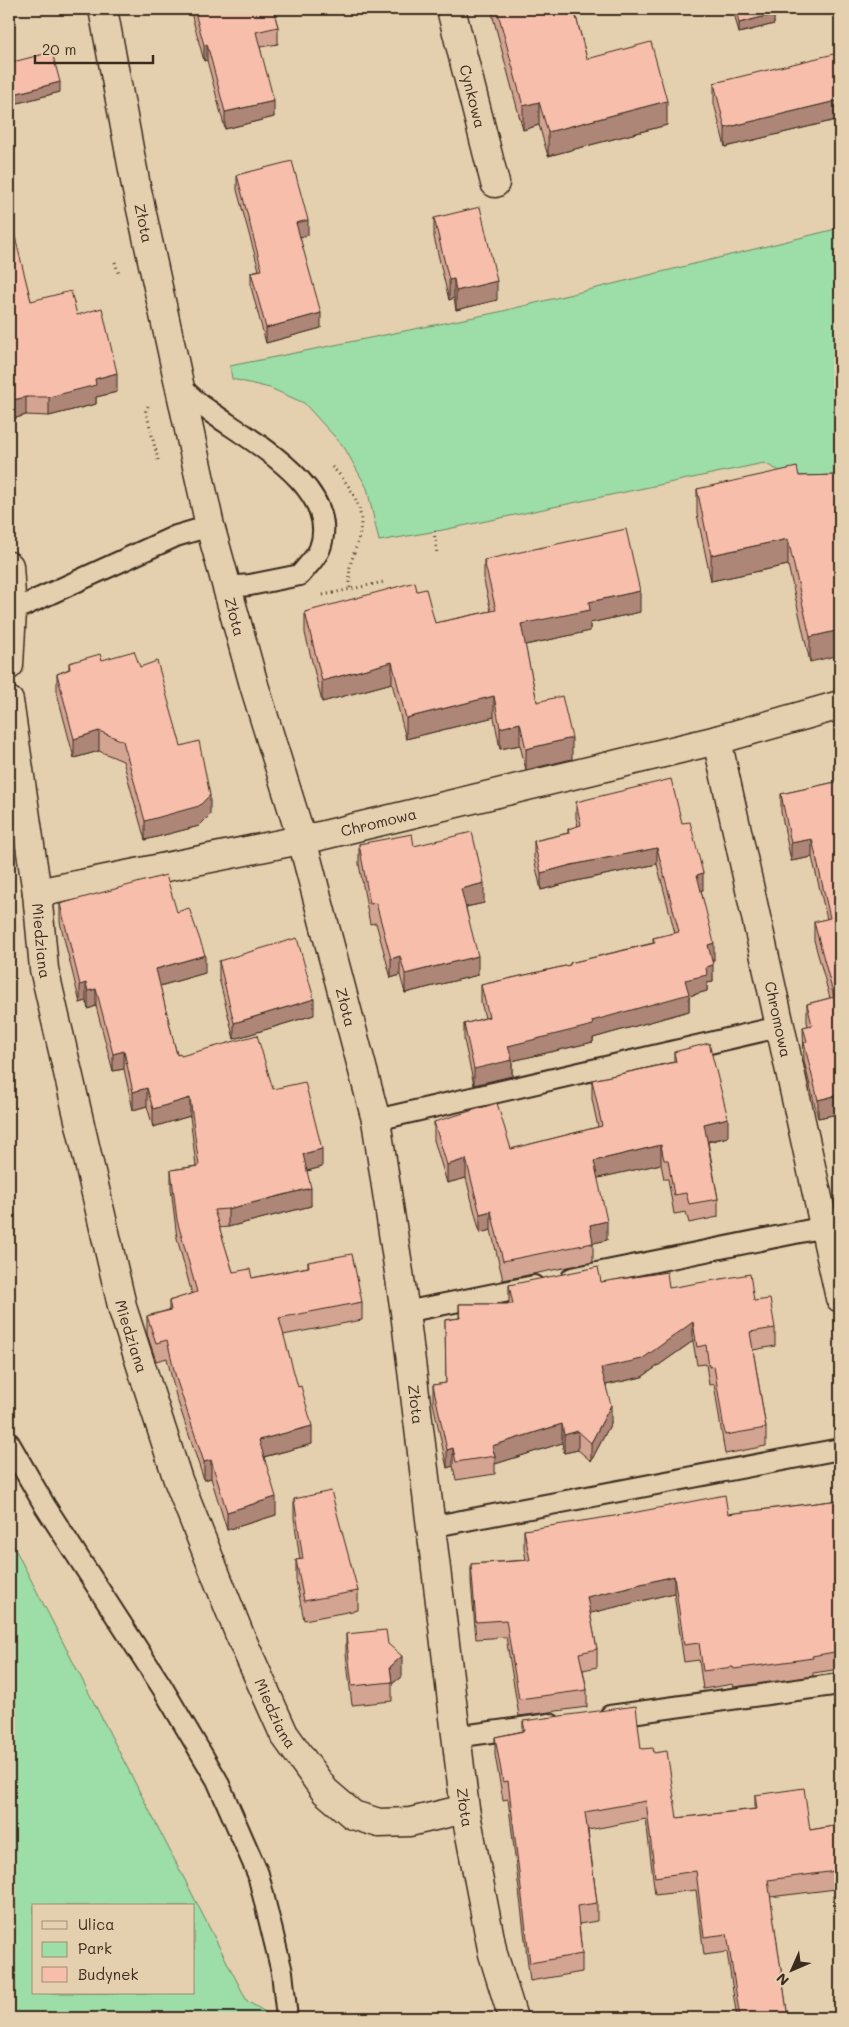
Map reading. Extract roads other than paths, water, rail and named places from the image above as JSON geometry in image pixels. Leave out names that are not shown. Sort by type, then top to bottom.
[{"type":"street","name":"Złota","points":[[102,9],[136,186],[210,526],[254,685],[302,840],[376,1120],[405,1312],[465,1809],[493,1954],[513,2018]]},
{"type":"street","name":"Cynkowa","points":[[451,9],[495,183]]},
{"type":"street","points":[[9,566],[12,611],[9,665]]},
{"type":"street","name":"Miedziana","points":[[9,701],[36,893],[44,969],[122,1310],[178,1480],[239,1633],[284,1734],[325,1791],[353,1815],[380,1823],[410,1822],[465,1809]]},
{"type":"street","name":"Chromowa","points":[[36,893],[302,840],[717,740],[840,704]]},
{"type":"street","name":"Chromowa","points":[[717,740],[840,1298]]},
{"type":"lane","points":[[179,385],[205,409],[278,459],[305,483],[322,517],[324,534],[320,549],[300,576],[227,587]]},
{"type":"lane","points":[[12,611],[176,536],[210,526]]},
{"type":"lane","points":[[376,1120],[779,1027]]},
{"type":"lane","points":[[405,1312],[825,1227]]},
{"type":"lane","points":[[9,1443],[45,1506],[162,1687],[217,1780],[258,1874],[282,1972],[287,2018]]},
{"type":"lane","points":[[430,1527],[840,1449]]},
{"type":"lane","points":[[593,1718],[840,1684]]},
{"type":"lane","points":[[455,1737],[564,1722]]}]
